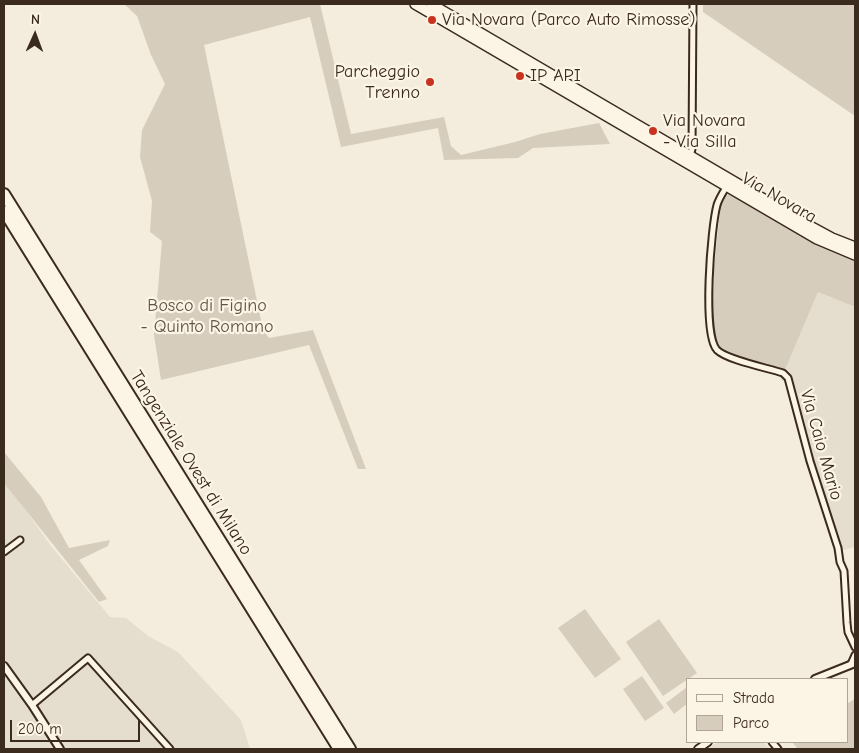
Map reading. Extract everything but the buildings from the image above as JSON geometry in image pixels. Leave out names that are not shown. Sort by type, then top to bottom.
[{"type":"highway","name":"Tangenziale Ovest di Milano","points":[[4,194],[350,749]]},
{"type":"highway","name":"Tangenziale Ovest di Milano","points":[[4,211],[339,749]]},
{"type":"main road","name":"Via Novara","points":[[415,4],[689,160]]},
{"type":"main road","name":"Via Novara","points":[[431,4],[728,183],[817,239],[855,255]]},
{"type":"main road","name":"Via Novara","points":[[728,183],[818,231],[855,247]]},
{"type":"street","points":[[689,160],[692,149],[693,4]]},
{"type":"street","name":"Via Caio Mario","points":[[728,183],[718,202],[713,225],[709,318],[714,345],[725,355],[783,373],[788,378],[810,461],[844,571],[848,632],[855,647]]},
{"type":"street","points":[[4,552],[20,540]]},
{"type":"street","points":[[818,678],[853,664],[855,655]]},
{"type":"street","points":[[32,706],[88,658],[170,749]]},
{"type":"street","points":[[4,666],[60,749]]},
{"type":"shaded area","points":[[818,292],[855,307],[855,547],[836,552],[805,461],[785,382],[780,380]]},
{"type":"shaded area","points":[[4,480],[51,546],[110,617],[126,618],[148,636],[178,652],[241,720],[250,749],[4,749]]},
{"type":"shaded area","points":[[717,743],[764,743],[770,749],[708,749]]},
{"type":"green space","name":"Bosco di Figino - Quinto Romano","points":[[124,4],[320,4],[351,134],[444,117],[451,146],[461,155],[540,134],[599,123],[610,144],[533,148],[518,158],[444,160],[438,128],[341,147],[310,17],[204,45],[263,330],[269,338],[313,330],[366,469],[358,469],[309,345],[161,380],[154,335],[162,241],[150,232],[152,201],[140,157],[142,130],[165,84],[151,55],[137,16]]},
{"type":"green space","points":[[703,4],[855,4],[855,116],[703,12]]},
{"type":"green space","points":[[729,193],[806,236],[855,258],[855,307],[818,292],[784,372],[724,352],[717,347],[712,314],[714,268],[721,202]]},
{"type":"green space","points":[[4,452],[41,497],[69,548],[110,540],[108,546],[79,560],[107,599],[99,602],[4,483]]},
{"type":"green space","points":[[585,609],[621,659],[595,678],[558,628]]},
{"type":"green space","points":[[659,619],[697,673],[686,678],[686,680],[663,696],[626,642]]},
{"type":"green space","points":[[642,676],[664,708],[645,721],[623,689]]},
{"type":"green space","points":[[686,688],[686,705],[674,714],[666,703]]},
{"type":"green space","points":[[855,699],[855,749],[798,749],[793,743],[849,743],[849,702]]},
{"type":"place","name":"Via Novara (Parco Auto Rimosse)","points":[[432,20]]},
{"type":"place","name":"IP API","points":[[520,76]]},
{"type":"place","name":"Parcheggio Trenno","points":[[430,82]]},
{"type":"place","name":"Via Novara - Via Silla","points":[[653,131]]}]
